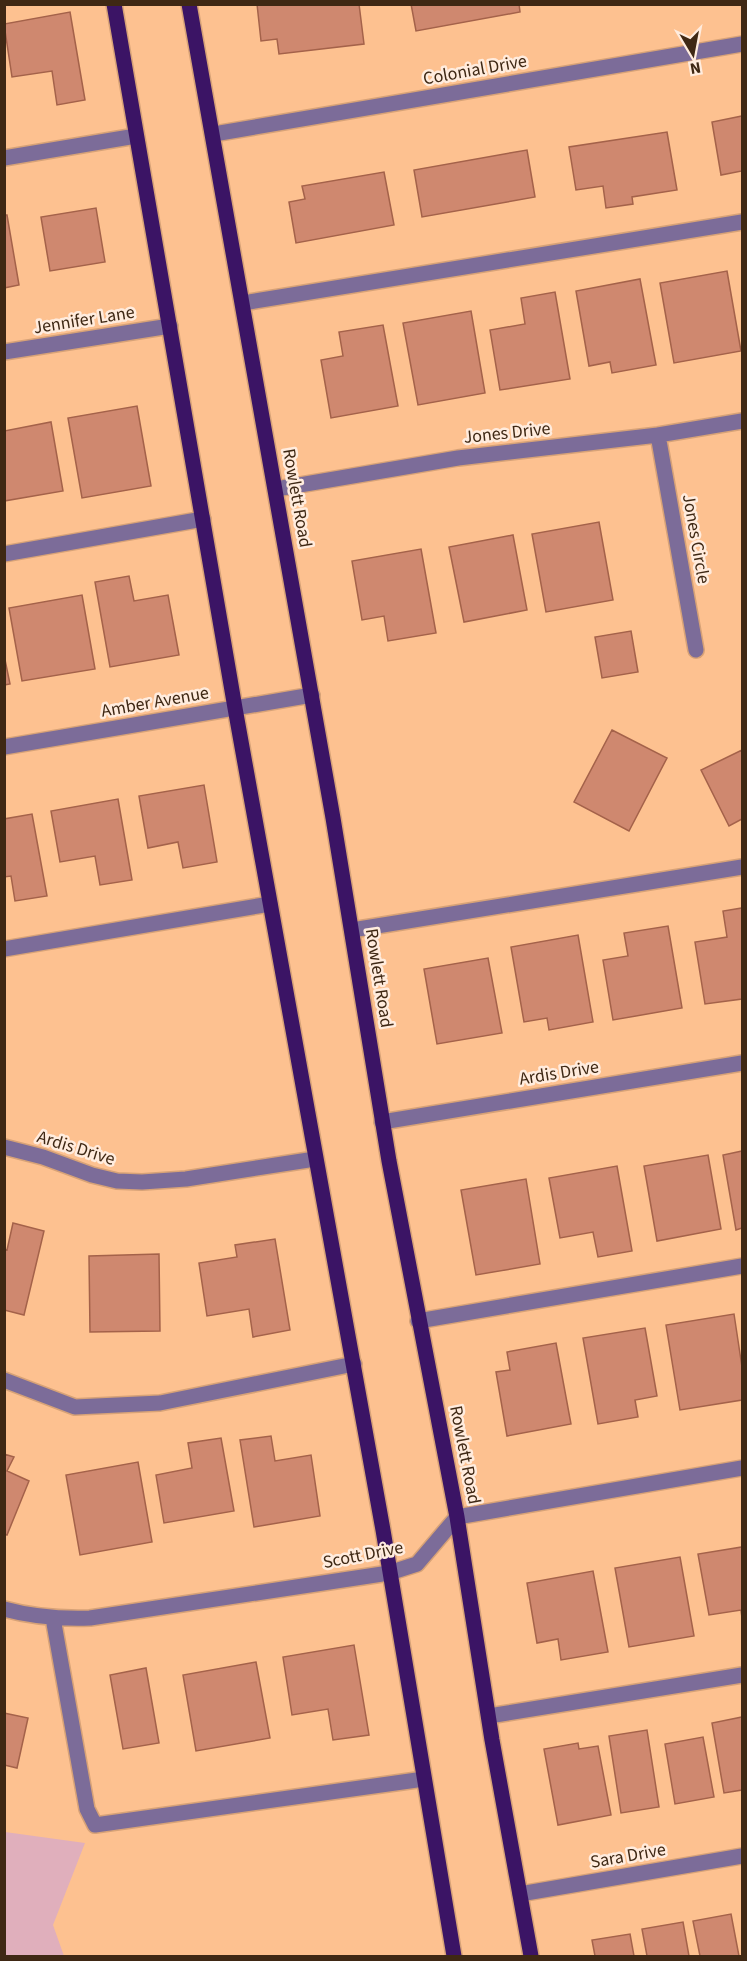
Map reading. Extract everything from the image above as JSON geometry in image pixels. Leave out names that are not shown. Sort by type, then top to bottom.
[{"type":"main road","points":[[114,4],[235,708],[354,1364],[454,1956]]},
{"type":"main road","name":"Rowlett Road","points":[[189,4],[214,134],[312,695],[382,1122],[457,1517],[531,1956]]},
{"type":"street","name":"Colonial Drive","points":[[214,134],[742,44]]},
{"type":"street","points":[[4,158],[136,136]]},
{"type":"street","points":[[243,303],[742,222]]},
{"type":"street","name":"Jennifer Lane","points":[[4,352],[170,326]]},
{"type":"street","name":"Jones Drive","points":[[276,489],[458,458],[658,435],[742,421]]},
{"type":"street","name":"Jones Circle","points":[[658,435],[696,650]]},
{"type":"street","points":[[4,554],[203,519]]},
{"type":"street","name":"Amber Avenue","points":[[4,747],[312,695]]},
{"type":"street","points":[[352,930],[742,867]]},
{"type":"street","points":[[4,949],[270,904]]},
{"type":"street","name":"Ardis Drive","points":[[382,1122],[742,1063]]},
{"type":"street","name":"Ardis Drive","points":[[4,1147],[43,1157],[100,1177],[117,1181],[142,1182],[186,1179],[315,1159]]},
{"type":"street","points":[[418,1321],[742,1266]]},
{"type":"street","points":[[4,1380],[75,1407],[160,1403],[354,1364]]},
{"type":"street","points":[[457,1517],[742,1468]]},
{"type":"street","name":"Scott Drive","points":[[4,1609],[53,1618],[90,1618],[389,1573],[417,1564],[457,1517]]},
{"type":"street","points":[[53,1618],[87,1809],[94,1825],[424,1779]]},
{"type":"street","points":[[489,1716],[742,1675]]},
{"type":"street","name":"Sara Drive","points":[[520,1894],[742,1856]]},
{"type":"shaded area","points":[[5,1832],[85,1843],[53,1925],[64,1956],[5,1956]]},
{"type":"building","points":[[257,4],[359,4],[364,44],[279,54],[277,39],[261,41]]},
{"type":"building","points":[[411,4],[519,4],[520,12],[416,31]]},
{"type":"building","points":[[70,12],[85,100],[57,105],[52,71],[12,77],[4,24]]},
{"type":"building","points":[[742,116],[742,171],[721,175],[712,122]]},
{"type":"building","points":[[667,132],[677,190],[632,197],[633,204],[606,208],[603,186],[576,190],[569,147]]},
{"type":"building","points":[[527,150],[535,197],[422,217],[414,170]]},
{"type":"building","points":[[384,172],[394,225],[296,243],[289,202],[305,199],[302,186]]},
{"type":"building","points":[[96,208],[105,262],[50,271],[41,217]]},
{"type":"building","points":[[4,215],[7,215],[19,285],[4,288]]},
{"type":"building","points":[[727,271],[741,351],[674,363],[660,283]]},
{"type":"building","points":[[640,279],[656,365],[612,373],[610,362],[589,366],[576,291]]},
{"type":"building","points":[[555,292],[570,379],[500,390],[490,330],[525,324],[521,298]]},
{"type":"building","points":[[471,311],[485,393],[418,405],[403,323]]},
{"type":"building","points":[[383,325],[398,406],[331,418],[321,360],[343,356],[339,332]]},
{"type":"building","points":[[137,406],[151,486],[82,498],[68,418]]},
{"type":"building","points":[[51,422],[63,491],[4,501],[4,431]]},
{"type":"building","points":[[599,522],[613,600],[546,612],[532,534]]},
{"type":"building","points":[[513,535],[527,610],[464,622],[449,547]]},
{"type":"building","points":[[421,549],[436,633],[388,641],[384,616],[362,620],[352,561]]},
{"type":"building","points":[[129,576],[134,601],[168,595],[179,655],[110,667],[95,582]]},
{"type":"building","points":[[82,595],[95,669],[22,681],[9,608]]},
{"type":"building","points":[[631,631],[638,672],[602,678],[595,637]]},
{"type":"building","points":[[4,655],[10,684],[4,685]]},
{"type":"building","points":[[612,730],[667,758],[629,831],[574,802]]},
{"type":"building","points":[[742,750],[742,819],[729,826],[701,770]]},
{"type":"building","points":[[204,785],[217,862],[183,868],[178,842],[148,848],[139,796]]},
{"type":"building","points":[[118,799],[132,880],[100,885],[95,856],[60,862],[51,811]]},
{"type":"building","points":[[32,814],[47,896],[15,901],[11,876],[4,877],[4,819]]},
{"type":"building","points":[[742,908],[742,999],[705,1004],[695,942],[727,937],[723,911]]},
{"type":"building","points":[[668,926],[682,1008],[613,1020],[603,960],[628,956],[624,933]]},
{"type":"building","points":[[578,935],[593,1022],[549,1030],[547,1018],[524,1022],[511,947]]},
{"type":"building","points":[[488,958],[502,1033],[437,1044],[424,969]]},
{"type":"building","points":[[742,1151],[742,1228],[736,1230],[723,1155]]},
{"type":"building","points":[[708,1155],[721,1229],[657,1241],[644,1166]]},
{"type":"building","points":[[617,1166],[632,1251],[598,1257],[593,1232],[560,1238],[549,1178]]},
{"type":"building","points":[[526,1179],[540,1264],[476,1275],[461,1190]]},
{"type":"building","points":[[13,1223],[44,1231],[24,1315],[4,1310],[4,1249],[7,1250]]},
{"type":"building","points":[[275,1239],[290,1330],[253,1337],[249,1309],[207,1316],[199,1263],[237,1257],[235,1245]]},
{"type":"building","points":[[159,1254],[160,1331],[90,1332],[89,1256]]},
{"type":"building","points":[[734,1314],[742,1367],[742,1400],[680,1410],[666,1325]]},
{"type":"building","points":[[645,1328],[657,1396],[635,1400],[638,1417],[598,1424],[583,1338]]},
{"type":"building","points":[[556,1343],[571,1424],[507,1436],[496,1372],[510,1370],[507,1352]]},
{"type":"building","points":[[271,1436],[275,1461],[311,1455],[320,1516],[254,1527],[240,1440]]},
{"type":"building","points":[[221,1438],[234,1511],[164,1523],[156,1475],[192,1468],[188,1443]]},
{"type":"building","points":[[4,1454],[14,1457],[7,1471],[29,1481],[7,1535],[4,1534]]},
{"type":"building","points":[[138,1462],[152,1542],[80,1555],[66,1475]]},
{"type":"building","points":[[742,1547],[742,1618],[741,1610],[709,1615],[698,1554]]},
{"type":"building","points":[[680,1557],[694,1636],[629,1647],[615,1568]]},
{"type":"building","points":[[593,1571],[608,1652],[561,1660],[558,1639],[537,1643],[527,1583]]},
{"type":"building","points":[[354,1645],[369,1735],[333,1740],[328,1709],[292,1715],[283,1657]]},
{"type":"building","points":[[256,1662],[270,1738],[196,1751],[183,1675]]},
{"type":"building","points":[[146,1668],[159,1743],[123,1749],[110,1675]]},
{"type":"building","points":[[4,1713],[28,1718],[17,1768],[4,1765]]},
{"type":"building","points":[[742,1717],[742,1790],[724,1793],[712,1723]]},
{"type":"building","points":[[647,1730],[659,1807],[621,1813],[609,1736]]},
{"type":"building","points":[[703,1737],[714,1797],[675,1804],[665,1744]]},
{"type":"building","points":[[578,1743],[579,1749],[598,1746],[611,1815],[558,1825],[544,1749]]},
{"type":"building","points":[[731,1914],[739,1956],[700,1956],[693,1921]]},
{"type":"building","points":[[683,1922],[689,1956],[647,1956],[642,1929]]},
{"type":"building","points":[[630,1934],[634,1956],[595,1956],[592,1940]]}]
